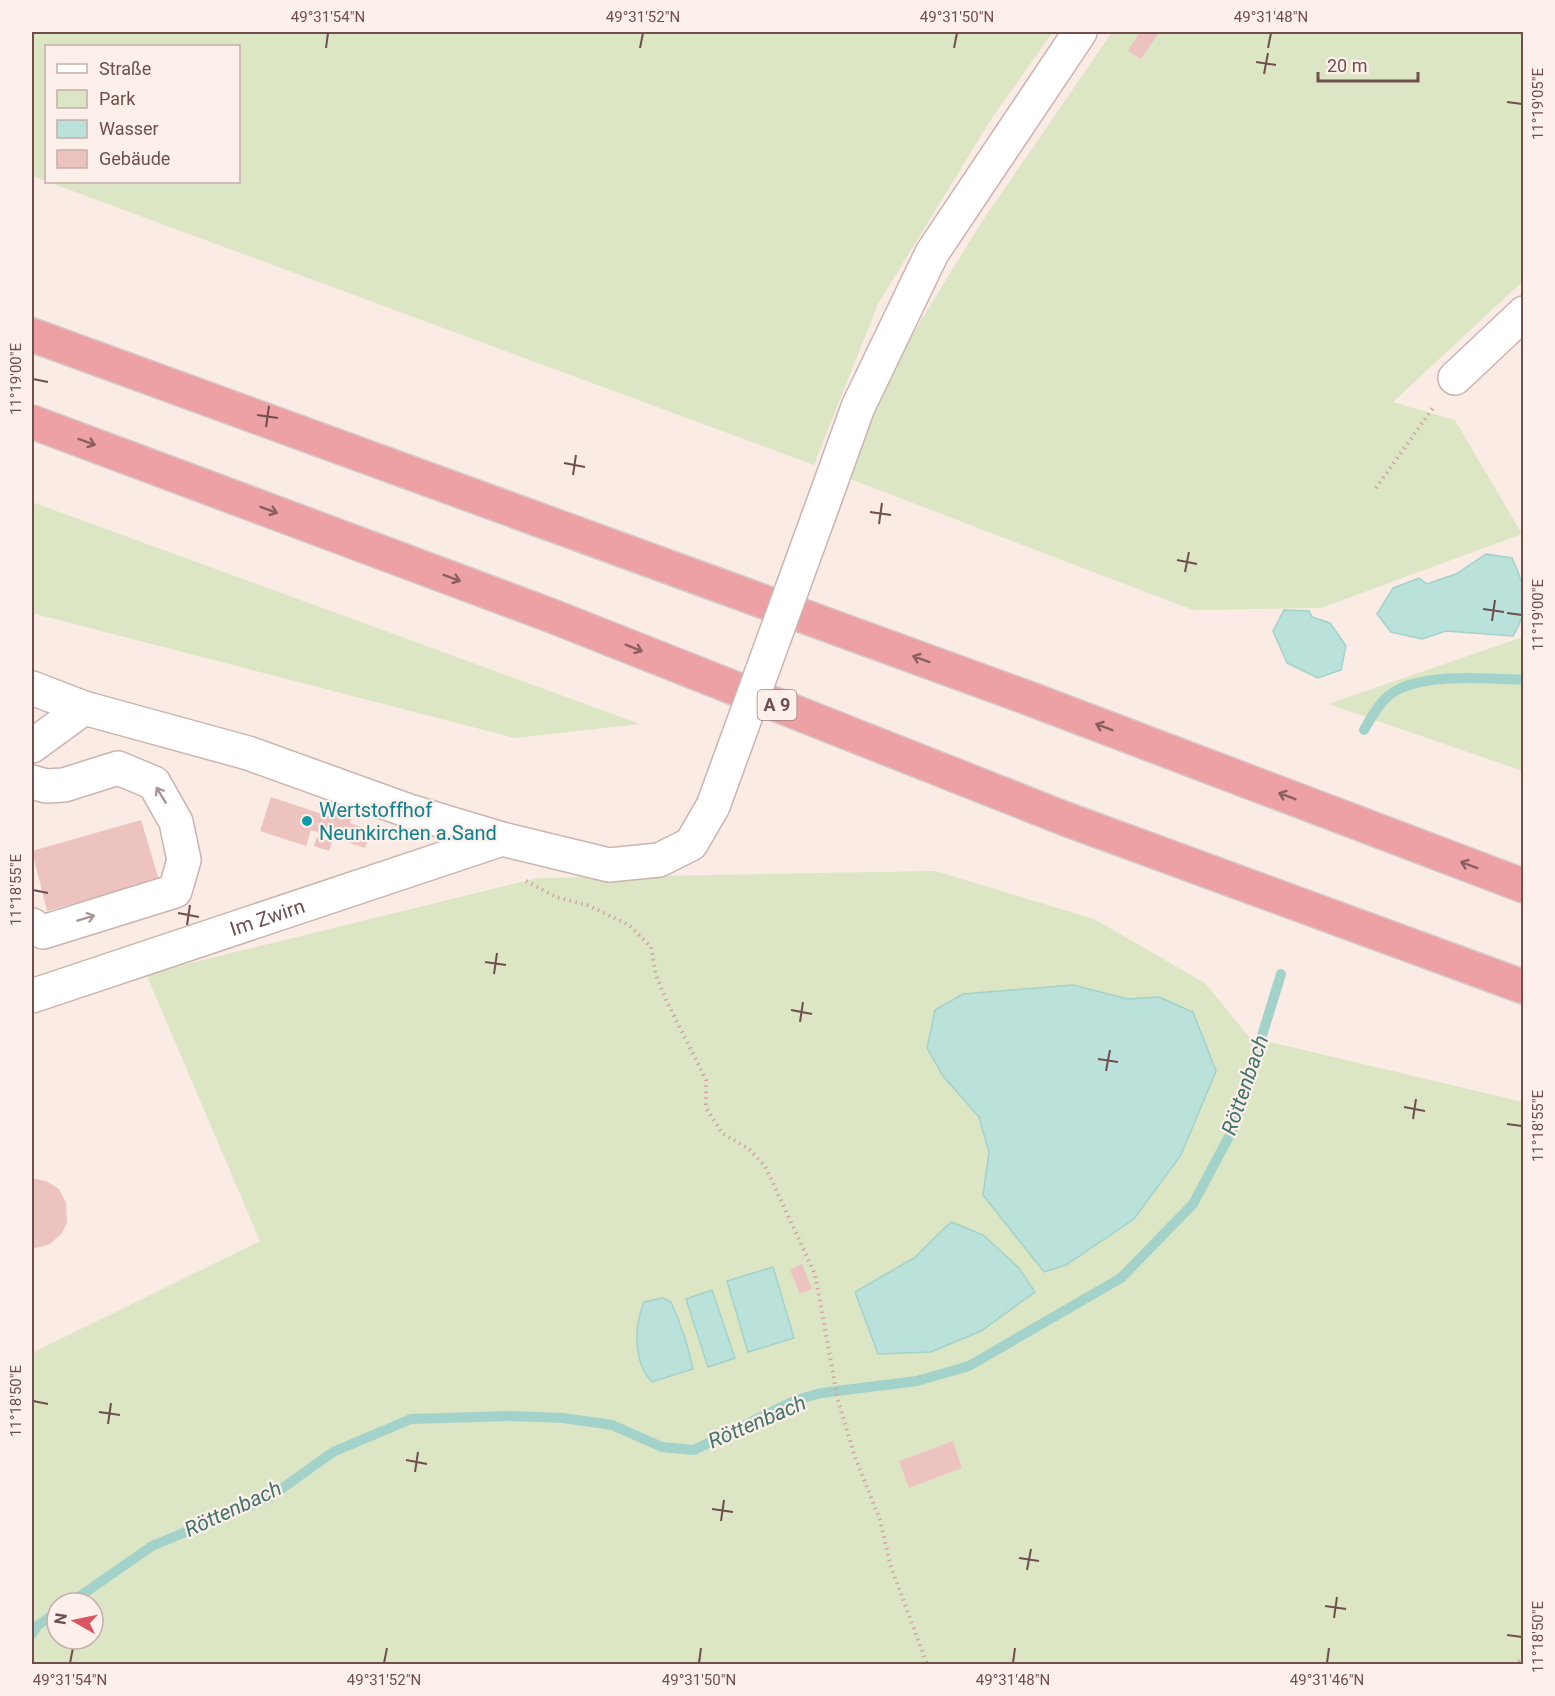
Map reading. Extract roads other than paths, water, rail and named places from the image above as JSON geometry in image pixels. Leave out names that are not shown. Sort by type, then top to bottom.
[{"type":"highway","points":[[32,335],[1017,694],[1524,886]]},
{"type":"highway","name":"A 9","points":[[32,422],[552,615],[1063,818],[1524,987]]},
{"type":"street","points":[[32,687],[84,708],[248,753],[409,811],[502,839],[609,865],[659,860],[691,844],[713,806],[858,407],[932,253],[1080,32]]},
{"type":"street","points":[[1455,378],[1524,314]]},
{"type":"street","points":[[32,746],[84,708]]},
{"type":"street","points":[[32,782],[46,786],[64,785],[118,768],[154,783],[176,822],[184,860],[176,891],[43,932],[32,925]]},
{"type":"street","name":"Im Zwirn","points":[[32,996],[502,839]]},
{"type":"water","points":[[1486,554],[1512,558],[1521,578],[1524,606],[1519,626],[1513,636],[1446,631],[1422,639],[1391,632],[1377,614],[1393,588],[1419,578],[1427,584],[1456,574]]},
{"type":"water","points":[[1284,610],[1309,611],[1312,617],[1330,623],[1346,646],[1341,670],[1318,678],[1287,663],[1273,631]]},
{"type":"water","points":[[1073,985],[1128,999],[1159,997],[1193,1012],[1216,1071],[1181,1155],[1134,1219],[1066,1265],[1044,1272],[983,1195],[989,1152],[979,1117],[943,1076],[927,1048],[935,1010],[963,994]]},
{"type":"water","points":[[951,1222],[983,1235],[1019,1268],[1035,1292],[981,1331],[931,1352],[878,1354],[855,1292],[914,1258]]},
{"type":"water","points":[[773,1267],[794,1338],[748,1352],[727,1281]]},
{"type":"water","points":[[712,1290],[735,1358],[708,1367],[686,1299]]},
{"type":"water","points":[[663,1298],[671,1302],[675,1310],[693,1369],[652,1382],[638,1354],[638,1322],[644,1302]]},
{"type":"waterway","name":"Röttenbach","points":[[1364,730],[1377,708],[1388,696],[1400,688],[1416,683],[1453,678],[1524,680]]},
{"type":"waterway","name":"Röttenbach","points":[[87,1591],[152,1546],[270,1497],[333,1452],[411,1419],[511,1416],[563,1418],[612,1425],[662,1447],[694,1450],[796,1400],[821,1393],[917,1381],[969,1366],[1121,1278],[1193,1204],[1234,1127],[1281,974]]},
{"type":"waterway","name":"Röttenbach","points":[[32,1634],[37,1626],[45,1620]]},
{"type":"place","name":"Wertstoffhof Neunkirchen a.Sand","points":[[307,821]]}]
